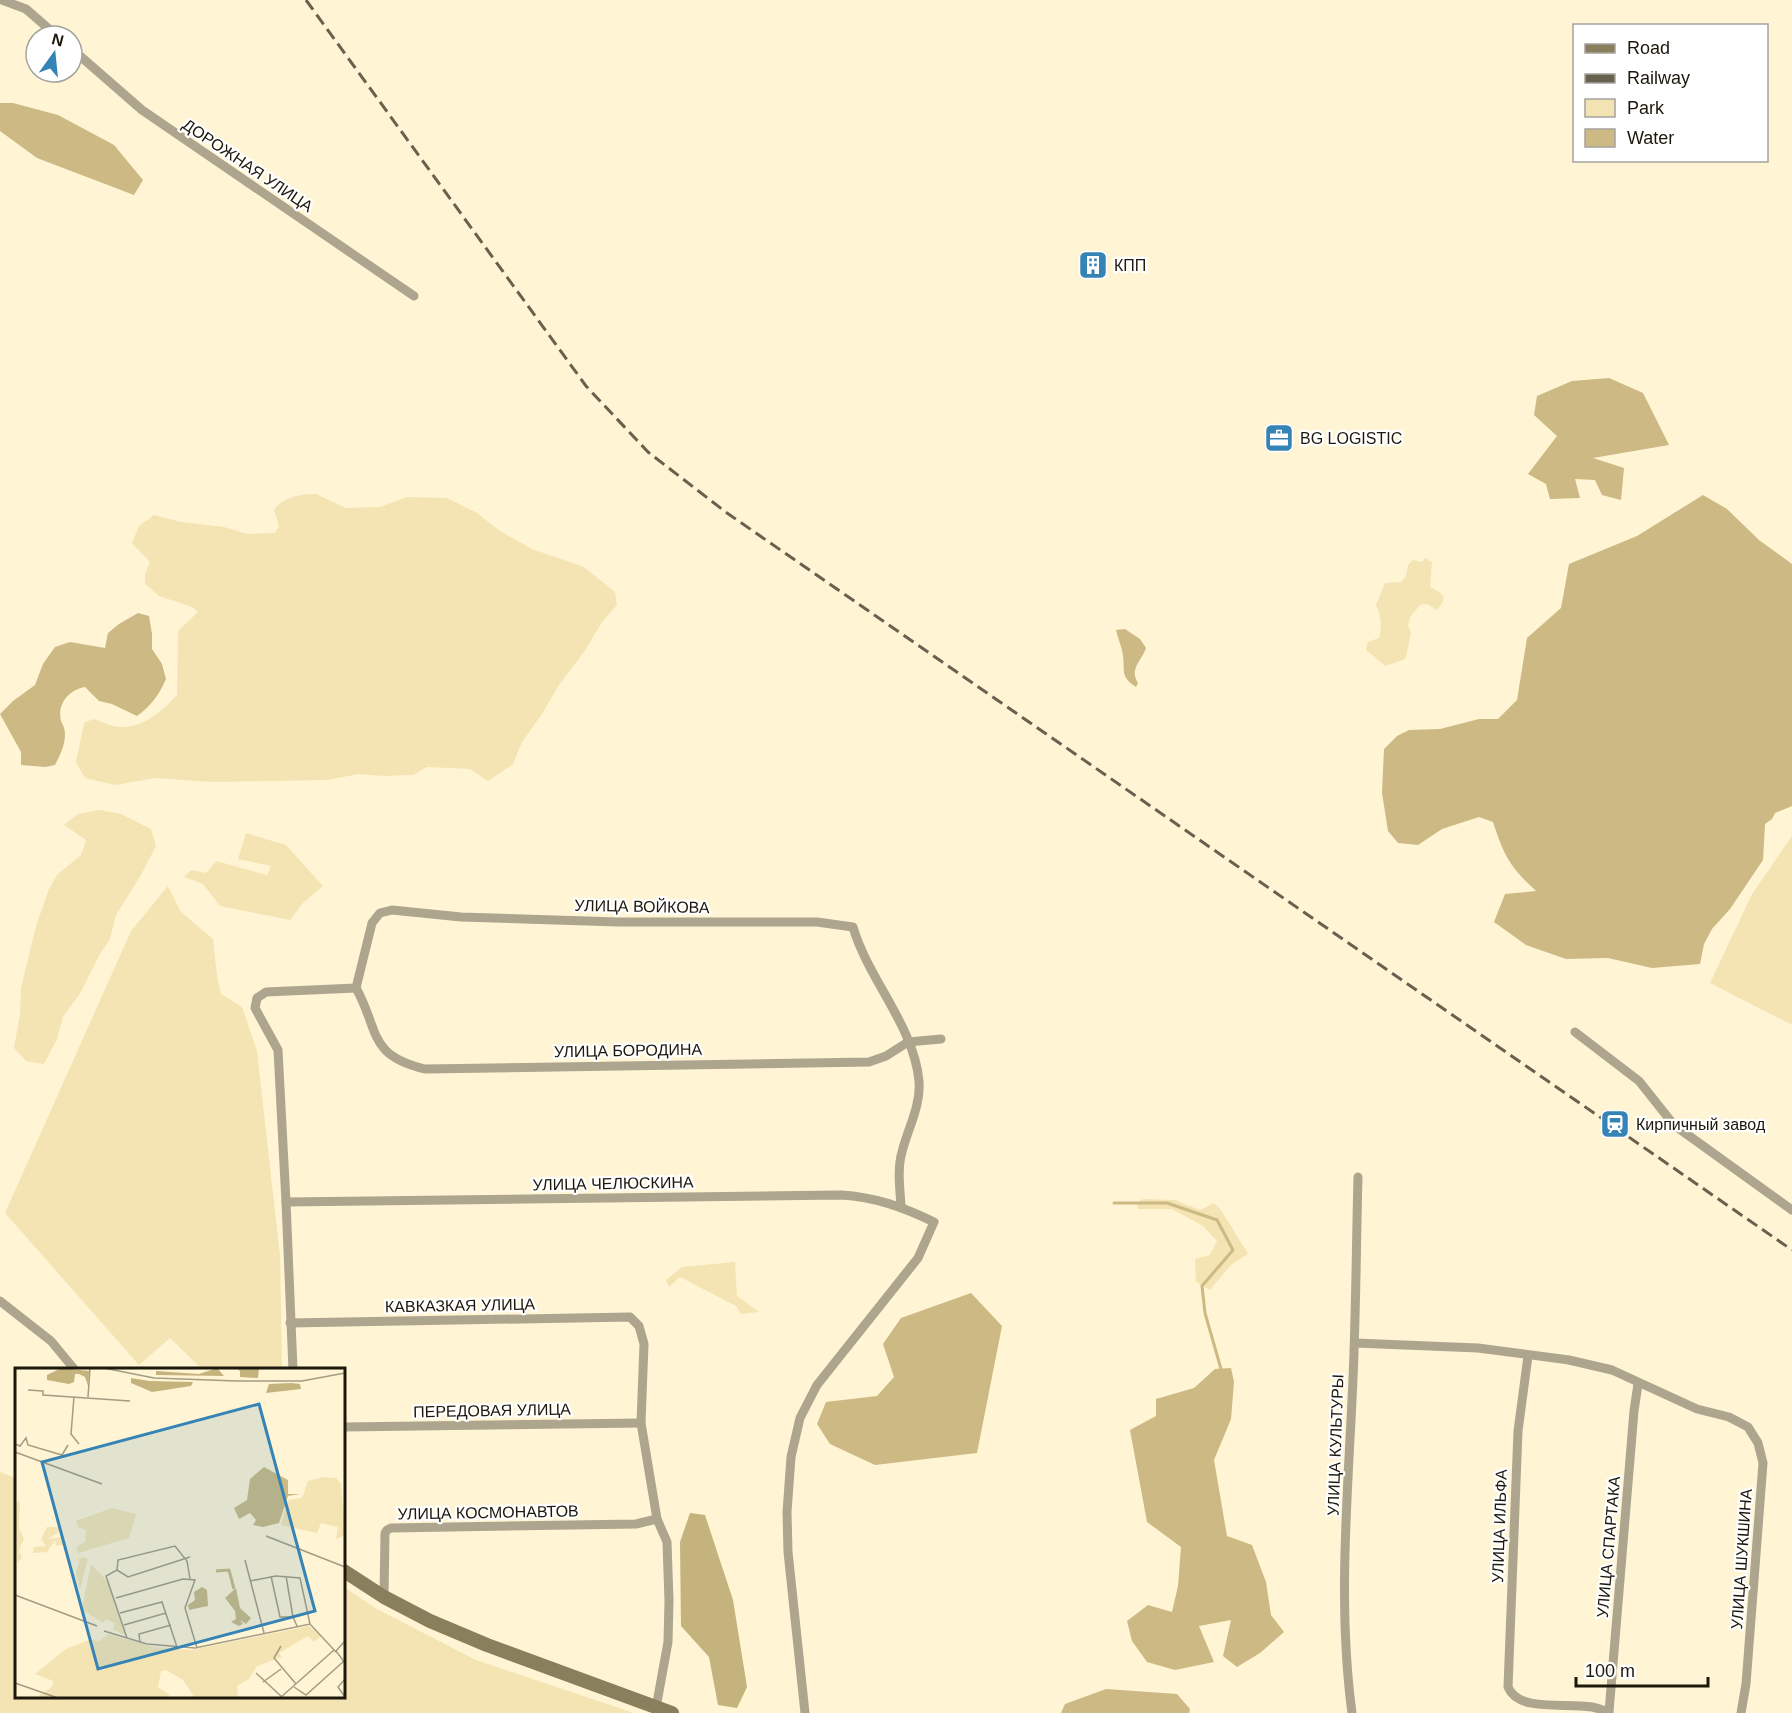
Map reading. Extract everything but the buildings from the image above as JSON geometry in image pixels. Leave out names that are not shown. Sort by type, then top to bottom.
[{"type":"street","points":[[2,0],[26,9],[43,24]]},
{"type":"street","name":"ДОРОЖНАЯ УЛИЦА","points":[[84,59],[142,110],[414,296]]},
{"type":"street","name":"УЛИЦА ВОЙКОВА","points":[[356,988],[372,923],[380,913],[392,909],[461,917],[618,922],[817,922],[853,927],[867,962],[887,994],[908,1042]]},
{"type":"street","points":[[292,1368],[278,1050],[255,1008],[257,998],[266,992],[356,988]]},
{"type":"street","name":"УЛИЦА БОРОДИНА","points":[[356,988],[364,1003],[372,1030],[386,1052],[403,1064],[425,1069],[869,1062],[886,1056],[908,1042],[941,1039]]},
{"type":"street","points":[[1575,1032],[1639,1081],[1674,1125],[1792,1210]]},
{"type":"street","points":[[901,1206],[901,1153],[920,1094],[916,1061],[908,1042]]},
{"type":"street","name":"УЛИЦА КУЛЬТУРЫ","points":[[1352,1713],[1344,1622],[1355,1343],[1358,1177]]},
{"type":"street","name":"УЛИЦА ЧЕЛЮСКИНА","points":[[286,1202],[841,1195],[877,1199],[901,1206],[934,1222],[918,1258],[818,1385],[800,1418],[791,1457],[787,1512],[788,1552],[805,1713]]},
{"type":"street","points":[[0,1301],[51,1341],[73,1368]]},
{"type":"street","name":"КАВКАЗКАЯ УЛИЦА","points":[[290,1323],[630,1317],[639,1326],[644,1344],[641,1423]]},
{"type":"street","points":[[1355,1343],[1478,1348],[1569,1360],[1612,1370],[1638,1384]]},
{"type":"street","name":"УЛИЦА ИЛЬФА","points":[[1528,1356],[1518,1431],[1508,1678],[1511,1697],[1520,1704],[1530,1707],[1591,1707],[1609,1713]]},
{"type":"street","name":"УЛИЦА ШУКШИНА","points":[[1638,1384],[1738,1422],[1748,1427],[1758,1443],[1763,1463],[1746,1684],[1741,1713]]},
{"type":"street","name":"УЛИЦА СПАРТАКА","points":[[1609,1713],[1638,1384]]},
{"type":"street","points":[[641,1423],[657,1519],[667,1542],[668,1642],[656,1708]]},
{"type":"street","name":"ПЕРЕДОВАЯ УЛИЦА","points":[[345,1427],[641,1423]]},
{"type":"street","name":"УЛИЦА КОСМОНАВТОВ","points":[[384,1597],[386,1533],[391,1528],[636,1524],[657,1519]]},
{"type":"street","points":[[345,1572],[384,1597],[430,1621],[477,1641],[672,1713]]},
{"type":"green space","points":[[316,494],[346,508],[380,507],[407,497],[447,498],[477,513],[500,531],[532,549],[584,567],[615,592],[617,605],[602,622],[584,652],[559,685],[522,742],[513,764],[488,781],[470,769],[427,767],[413,775],[359,774],[326,780],[211,782],[156,778],[115,785],[85,778],[76,762],[84,723],[93,719],[117,727],[137,725],[145,722],[171,701],[177,695],[178,631],[198,612],[192,607],[159,596],[145,584],[145,574],[150,562],[132,543],[139,526],[154,515],[181,522],[224,527],[248,534],[275,533],[279,526],[274,510],[282,502],[293,497]]},
{"type":"green space","points":[[1425,558],[1432,562],[1430,587],[1443,596],[1443,601],[1437,610],[1427,604],[1420,605],[1410,617],[1408,625],[1411,633],[1406,657],[1385,666],[1366,650],[1368,642],[1379,638],[1380,621],[1376,605],[1385,583],[1401,582],[1406,576],[1408,565],[1413,560],[1422,562]]},
{"type":"green space","points":[[99,810],[121,814],[151,829],[156,846],[116,915],[110,939],[81,992],[63,1017],[57,1039],[44,1064],[26,1061],[14,1048],[20,1014],[21,988],[36,926],[49,889],[57,875],[81,855],[86,840],[64,825],[78,814]]},
{"type":"green space","points":[[246,833],[286,845],[323,886],[303,903],[290,920],[220,906],[203,884],[184,877],[191,870],[206,873],[216,861],[267,875],[271,866],[238,859]]},
{"type":"green space","points":[[1792,836],[1792,1025],[1710,983],[1752,894]]},
{"type":"green space","points":[[168,886],[181,912],[213,939],[221,994],[242,1007],[257,1051],[280,1256],[282,1368],[201,1368],[170,1338],[139,1365],[5,1213],[131,931]]},
{"type":"green space","points":[[1143,1199],[1175,1200],[1200,1210],[1214,1203],[1221,1210],[1248,1254],[1232,1264],[1210,1290],[1196,1282],[1195,1259],[1210,1255],[1217,1241],[1203,1226],[1172,1209],[1138,1209],[1137,1203]]},
{"type":"green space","points":[[735,1262],[737,1296],[759,1312],[741,1314],[736,1306],[680,1277],[669,1287],[666,1280],[682,1267]]},
{"type":"green space","points":[[0,1472],[15,1478],[15,1698],[345,1698],[345,1588],[375,1608],[476,1660],[634,1713],[0,1713]]},
{"type":"shaded area","points":[[690,1513],[705,1515],[733,1600],[747,1687],[737,1708],[718,1705],[709,1657],[681,1626],[680,1542]]},
{"type":"water","points":[[0,103],[13,103],[58,115],[114,145],[143,180],[134,195],[37,158],[0,131]]},
{"type":"water","points":[[1609,378],[1643,393],[1669,445],[1593,458],[1624,468],[1621,500],[1602,495],[1595,480],[1575,479],[1580,498],[1550,499],[1546,484],[1528,474],[1557,436],[1534,415],[1537,396],[1572,381]]},
{"type":"water","points":[[1703,495],[1727,509],[1759,540],[1792,564],[1792,806],[1775,813],[1772,819],[1765,824],[1763,860],[1730,909],[1712,929],[1704,944],[1700,964],[1652,968],[1608,958],[1566,959],[1526,945],[1494,922],[1505,894],[1536,891],[1509,860],[1493,822],[1479,817],[1442,829],[1418,845],[1398,843],[1388,831],[1382,793],[1384,749],[1397,736],[1409,730],[1440,729],[1479,719],[1498,719],[1517,700],[1527,638],[1561,608],[1569,564],[1637,536]]},
{"type":"water","points":[[138,613],[149,616],[152,649],[162,664],[166,679],[154,700],[137,716],[112,704],[99,701],[85,687],[74,691],[66,698],[61,709],[65,738],[55,765],[45,767],[21,765],[21,752],[0,714],[35,685],[43,664],[55,647],[70,642],[105,648],[108,633]]},
{"type":"water","points":[[1125,629],[1140,639],[1146,648],[1136,669],[1138,683],[1136,687],[1124,673],[1116,630]]},
{"type":"water","points":[[971,1293],[1002,1326],[977,1453],[875,1465],[830,1444],[817,1424],[826,1402],[877,1396],[894,1377],[883,1344],[901,1318]]},
{"type":"water","points":[[1231,1368],[1234,1382],[1231,1419],[1214,1460],[1227,1536],[1252,1545],[1266,1582],[1271,1615],[1284,1632],[1260,1653],[1237,1667],[1223,1656],[1231,1620],[1199,1626],[1214,1662],[1175,1670],[1147,1662],[1132,1641],[1127,1621],[1148,1605],[1172,1612],[1178,1586],[1181,1547],[1147,1522],[1130,1430],[1156,1416],[1156,1399],[1194,1388],[1215,1369]]},
{"type":"water","points":[[1106,1689],[1177,1694],[1190,1709],[1189,1713],[1061,1713],[1065,1704]]},
{"type":"waterway","points":[[1114,1203],[1167,1203],[1217,1220],[1233,1250],[1202,1286],[1205,1313],[1220,1371]]},
{"type":"railway","points":[[306,0],[586,386],[648,452],[727,513],[1792,1250]]},
{"type":"place","name":"КПП","points":[[1093,265]]},
{"type":"place","name":"BG LOGISTIC","points":[[1279,438]]},
{"type":"place","name":"Кирпичный завод","points":[[1615,1124]]}]
